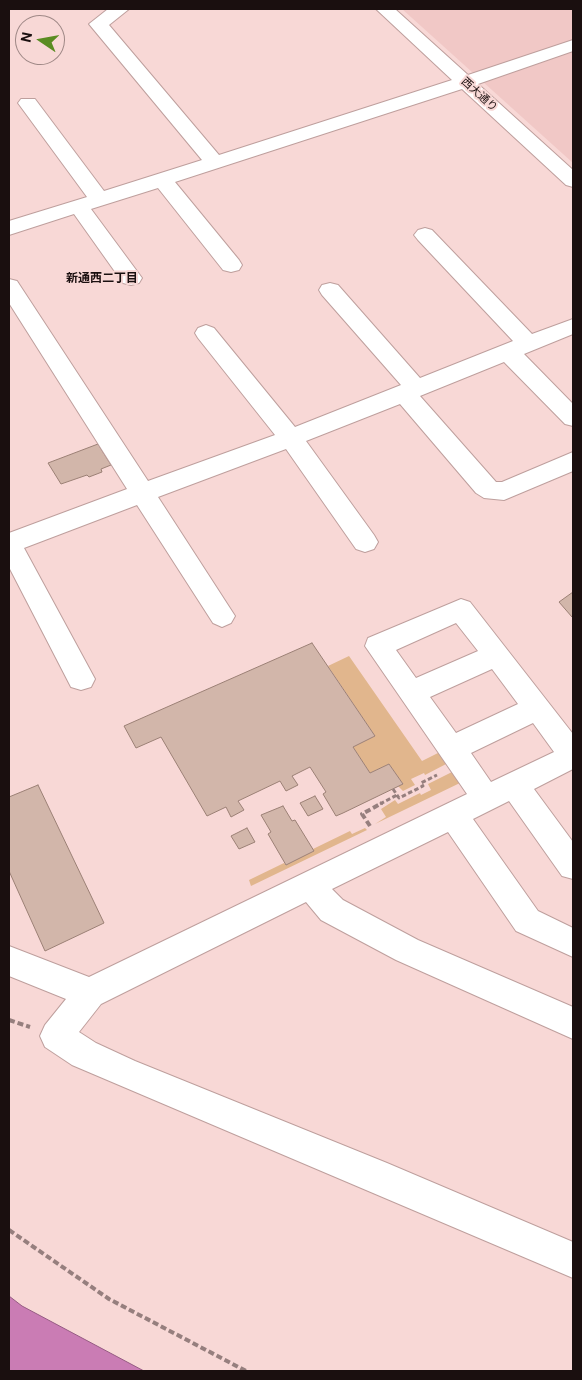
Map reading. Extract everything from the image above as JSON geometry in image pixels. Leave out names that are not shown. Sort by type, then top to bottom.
[{"type":"street","points":[[118,9],[98,24],[215,163]]},
{"type":"street","name":"西大通り","points":[[385,9],[573,181]]},
{"type":"street","points":[[9,228],[465,82],[573,45]]},
{"type":"street","points":[[28,103],[100,199]]},
{"type":"street","points":[[162,179],[232,265]]},
{"type":"street","points":[[78,206],[130,278]]},
{"type":"street","points":[[425,235],[573,418]]},
{"type":"street","points":[[9,286],[222,616]]},
{"type":"street","points":[[330,290],[485,487],[494,491],[504,491],[573,461]]},
{"type":"street","points":[[81,679],[9,543],[290,438],[573,326]]},
{"type":"street","points":[[206,333],[290,438],[365,542]]},
{"type":"street","points":[[487,799],[447,761],[412,693],[378,646],[461,609],[573,755],[487,799],[453,816],[90,993],[56,1036],[84,1054],[172,1093],[386,1180],[573,1260]]},
{"type":"street","points":[[412,693],[496,655]]},
{"type":"street","points":[[447,761],[538,708]]},
{"type":"street","points":[[514,785],[573,866]]},
{"type":"street","points":[[453,816],[527,921],[573,943]]},
{"type":"street","points":[[312,885],[322,901],[332,910],[408,950],[573,1023]]},
{"type":"street","points":[[9,961],[90,993]]},
{"type":"path","points":[[393,789],[399,798],[423,786],[421,783],[447,761]]},
{"type":"path","points":[[377,807],[397,795]]},
{"type":"path","points":[[9,1230],[109,1300],[246,1371]]},
{"type":"shaded area","points":[[402,9],[573,9],[573,163]]},
{"type":"shaded area","points":[[349,656],[422,761],[440,752],[448,763],[425,775],[424,773],[411,779],[415,785],[403,791],[398,786],[403,784],[389,764],[370,773],[353,747],[375,736],[328,666]]},
{"type":"shaded area","points":[[454,771],[462,782],[375,824],[386,817],[381,809],[395,800],[398,804],[420,793],[421,795],[431,790],[428,784]]},
{"type":"shaded area","points":[[365,828],[367,830],[251,886],[249,880],[284,863],[286,865],[350,831],[352,834]]},
{"type":"shaded area","points":[[9,1296],[22,1306],[144,1371],[9,1371]]},
{"type":"building","points":[[98,444],[111,465],[101,469],[102,472],[89,477],[87,475],[61,484],[48,463]]},
{"type":"building","points":[[573,592],[573,616],[572,617],[559,602]]},
{"type":"building","points":[[312,643],[375,736],[353,747],[370,773],[389,764],[403,784],[343,813],[336,816],[323,794],[326,792],[310,767],[292,776],[298,785],[286,791],[280,781],[238,801],[244,810],[231,817],[226,807],[207,816],[161,737],[136,748],[124,726]]},
{"type":"building","points":[[38,785],[104,923],[45,951],[9,871],[9,797]]},
{"type":"building","points":[[315,796],[323,809],[308,816],[300,803]]},
{"type":"building","points":[[283,806],[292,821],[295,820],[314,851],[286,865],[268,834],[271,832],[261,815]]},
{"type":"building","points":[[247,828],[255,842],[239,849],[231,836]]},
{"type":"district","name":"新通西二丁目","points":[[102,279]]}]
